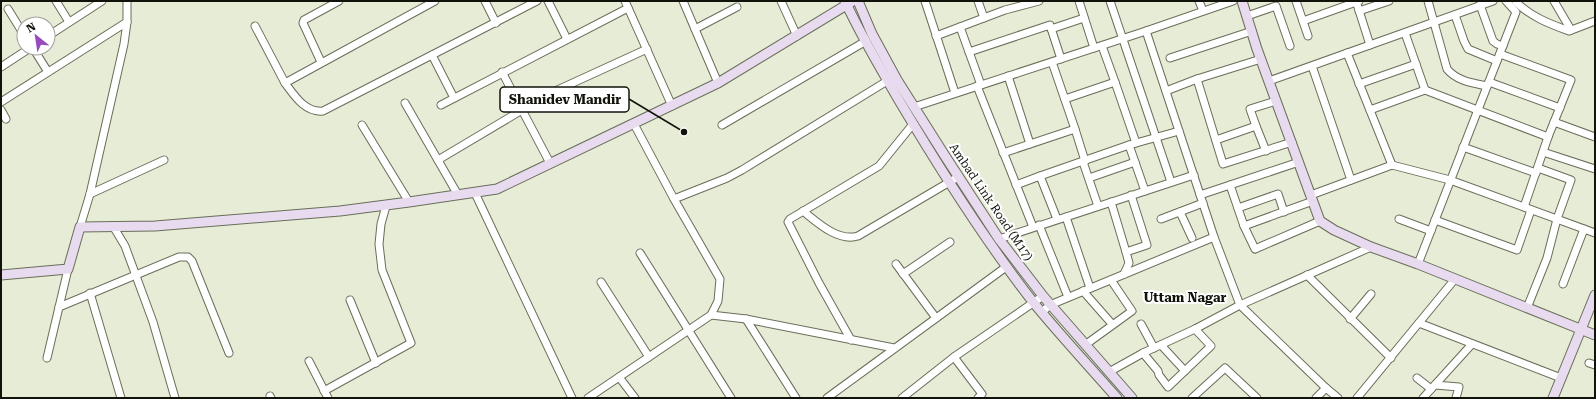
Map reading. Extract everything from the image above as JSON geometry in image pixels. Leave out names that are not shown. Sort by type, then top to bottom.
[{"type":"street","points":[[56,1],[69,22]]},
{"type":"street","points":[[56,31],[102,1]]},
{"type":"street","points":[[47,358],[68,269],[90,194],[124,44],[127,22],[127,1]]},
{"type":"street","points":[[321,62],[303,23],[304,20],[339,1]]},
{"type":"street","points":[[285,83],[426,3],[435,1]]},
{"type":"street","points":[[485,1],[496,23]]},
{"type":"street","points":[[255,26],[285,83],[303,104],[318,112],[323,111],[537,1]]},
{"type":"street","points":[[548,1],[568,39]]},
{"type":"street","points":[[684,1],[718,83]]},
{"type":"street","points":[[781,1],[797,36]]},
{"type":"street","name":"Ambad Link Road (M17)","points":[[858,1],[891,78],[913,124],[949,182],[1006,267],[1034,303],[1117,398]]},
{"type":"street","points":[[925,1],[955,93]]},
{"type":"street","points":[[978,1],[984,18]]},
{"type":"street","points":[[936,36],[984,18],[1015,4],[1039,1]]},
{"type":"street","points":[[1079,1],[1094,48]]},
{"type":"street","points":[[1199,1],[1203,12]]},
{"type":"street","points":[[914,107],[1102,46],[1233,1]]},
{"type":"street","points":[[1242,1],[1261,59],[1320,221],[1334,230],[1370,247],[1418,264],[1595,335]]},
{"type":"street","points":[[1296,1],[1308,36]]},
{"type":"street","points":[[1303,21],[1357,1],[1370,45]]},
{"type":"street","points":[[1359,11],[1389,1]]},
{"type":"street","points":[[1428,1],[1447,69],[1452,75],[1462,80],[1488,84],[1560,108]]},
{"type":"street","points":[[1269,81],[1493,1]]},
{"type":"street","points":[[1418,264],[1516,12],[1506,1]]},
{"type":"street","points":[[1554,1],[1571,30]]},
{"type":"street","points":[[80,227],[155,226],[340,211],[475,193],[506,186],[550,163],[718,83],[797,36],[849,2]]},
{"type":"street","name":"Ambad Link Road (M17)","points":[[849,2],[866,41],[891,78],[914,107],[999,238],[1042,296],[1129,395]]},
{"type":"street","points":[[1113,2],[1122,39],[1171,182]]},
{"type":"street","points":[[1516,2],[1531,15],[1569,31],[1595,21]]},
{"type":"street","points":[[441,105],[568,39],[626,5],[672,106]]},
{"type":"street","points":[[1480,5],[1493,41],[1503,46]]},
{"type":"street","points":[[1247,16],[1276,6],[1290,46]]},
{"type":"street","points":[[695,29],[737,7]]},
{"type":"street","points":[[8,10],[16,22]]},
{"type":"street","points":[[1455,15],[1464,42],[1468,49],[1497,61]]},
{"type":"street","points":[[1051,28],[1084,18]]},
{"type":"street","points":[[1,102],[127,22]]},
{"type":"street","points":[[968,52],[1050,25],[1061,59]]},
{"type":"street","points":[[960,27],[1003,153],[1016,185],[1068,297]]},
{"type":"street","points":[[1146,31],[1214,237],[1240,305],[1338,398]]},
{"type":"street","points":[[1170,58],[1252,31]]},
{"type":"street","points":[[1405,32],[1425,90]]},
{"type":"street","points":[[722,125],[866,41]]},
{"type":"street","points":[[1102,46],[1132,144],[1135,162],[1146,191]]},
{"type":"street","points":[[553,92],[647,49]]},
{"type":"street","points":[[1347,53],[1392,165]]},
{"type":"street","points":[[1435,220],[1517,250],[1537,170],[1548,136],[1571,80],[1500,54]]},
{"type":"street","points":[[432,55],[454,98]]},
{"type":"street","points":[[1,67],[19,56]]},
{"type":"street","points":[[37,56],[48,72]]},
{"type":"street","points":[[1166,91],[1261,59]]},
{"type":"street","points":[[1052,62],[1075,129],[1098,206]]},
{"type":"street","points":[[1359,84],[1416,64]]},
{"type":"street","points":[[1312,66],[1351,180]]},
{"type":"street","points":[[502,72],[550,163]]},
{"type":"street","points":[[1008,76],[1030,144]]},
{"type":"street","points":[[674,199],[727,178],[742,170],[891,78]]},
{"type":"street","points":[[1197,80],[1223,164],[1292,142]]},
{"type":"street","points":[[1065,100],[1114,82]]},
{"type":"street","points":[[1370,110],[1425,90],[1548,136]]},
{"type":"street","points":[[1266,150],[1250,109],[1276,101]]},
{"type":"street","points":[[405,103],[458,195]]},
{"type":"street","points":[[1,110],[6,119]]},
{"type":"street","points":[[438,160],[522,110]]},
{"type":"street","points":[[1554,122],[1595,137]]},
{"type":"street","points":[[588,398],[711,315],[718,301],[720,279],[674,199],[634,124]]},
{"type":"street","points":[[851,340],[819,284],[788,225],[788,222],[790,219],[803,211],[879,166],[913,124]]},
{"type":"street","points":[[362,125],[409,202]]},
{"type":"street","points":[[1216,140],[1256,126]]},
{"type":"street","points":[[1003,153],[1075,129]]},
{"type":"street","points":[[1016,185],[1132,144],[1179,131]]},
{"type":"street","points":[[1463,147],[1571,180],[1557,219],[1547,258],[1527,308]]},
{"type":"street","points":[[1543,152],[1595,169]]},
{"type":"street","points":[[90,194],[164,160]]},
{"type":"street","points":[[1089,178],[1135,162]]},
{"type":"street","points":[[1200,195],[1299,162]]},
{"type":"street","points":[[1244,226],[1284,212],[1351,180],[1392,165],[1450,180],[1595,233]]},
{"type":"street","points":[[999,238],[1194,175]]},
{"type":"street","points":[[803,211],[826,228],[842,236],[852,238],[858,236],[958,176]]},
{"type":"street","points":[[1040,176],[1057,220]]},
{"type":"street","points":[[1230,185],[1244,226],[1255,249],[1320,221]]},
{"type":"street","points":[[475,193],[572,398]]},
{"type":"street","points":[[1238,208],[1278,194],[1284,212]]},
{"type":"street","points":[[1126,252],[1147,245],[1131,195]]},
{"type":"street","points":[[1111,202],[1129,263],[1124,274]]},
{"type":"street","points":[[1161,219],[1203,203]]},
{"type":"street","points":[[324,390],[411,344],[410,338],[382,270],[380,244],[381,224],[386,206]]},
{"type":"street","points":[[1180,212],[1192,238]]},
{"type":"street","points":[[1066,217],[1086,290],[1112,324]]},
{"type":"street","points":[[1399,219],[1431,231]]},
{"type":"street","points":[[113,226],[123,241],[155,329],[175,398]]},
{"type":"street","points":[[1563,284],[1584,229]]},
{"type":"street","points":[[1042,312],[1050,305],[1068,297],[1214,237]]},
{"type":"street","points":[[903,274],[950,242]]},
{"type":"street","points":[[1109,372],[1143,353],[1195,329],[1240,305],[1370,247]]},
{"type":"street","points":[[640,253],[731,398]]},
{"type":"street","points":[[59,307],[135,274],[185,256],[190,258],[229,353]]},
{"type":"street","points":[[896,264],[936,318]]},
{"type":"street","points":[[827,398],[1006,267]]},
{"type":"street","points":[[1,275],[68,269]]},
{"type":"street","points":[[1307,276],[1350,320],[1391,358]]},
{"type":"street","points":[[1358,398],[1455,279]]},
{"type":"street","points":[[1085,345],[1132,311],[1111,280]]},
{"type":"street","points":[[602,282],[648,357]]},
{"type":"street","points":[[90,293],[122,398]]},
{"type":"street","points":[[1350,320],[1371,294]]},
{"type":"street","points":[[1553,398],[1595,295]]},
{"type":"street","points":[[902,398],[954,358],[1042,296]]},
{"type":"street","points":[[350,300],[376,363]]},
{"type":"street","points":[[711,315],[746,319],[894,348]]},
{"type":"street","points":[[746,319],[796,398]]},
{"type":"street","points":[[1419,323],[1561,378]]},
{"type":"street","points":[[1142,324],[1157,347],[1186,371]]},
{"type":"street","points":[[1143,353],[1158,371],[1158,375],[1168,387],[1211,346],[1195,329]]},
{"type":"street","points":[[1423,398],[1472,344]]},
{"type":"street","points":[[954,358],[982,394],[978,398]]},
{"type":"street","points":[[309,361],[328,398]]},
{"type":"street","points":[[1192,398],[1225,368],[1257,398]]},
{"type":"street","points":[[619,377],[635,398]]},
{"type":"street","points":[[1417,378],[1433,387],[1458,387],[1456,398]]},
{"type":"street","points":[[1316,398],[1326,388]]},
{"type":"street","points":[[1117,398],[1129,395]]},
{"type":"place","name":"Shanidev Mandir","points":[[684,132]]},
{"type":"district","name":"Uttam Nagar","points":[[1185,297]]}]
